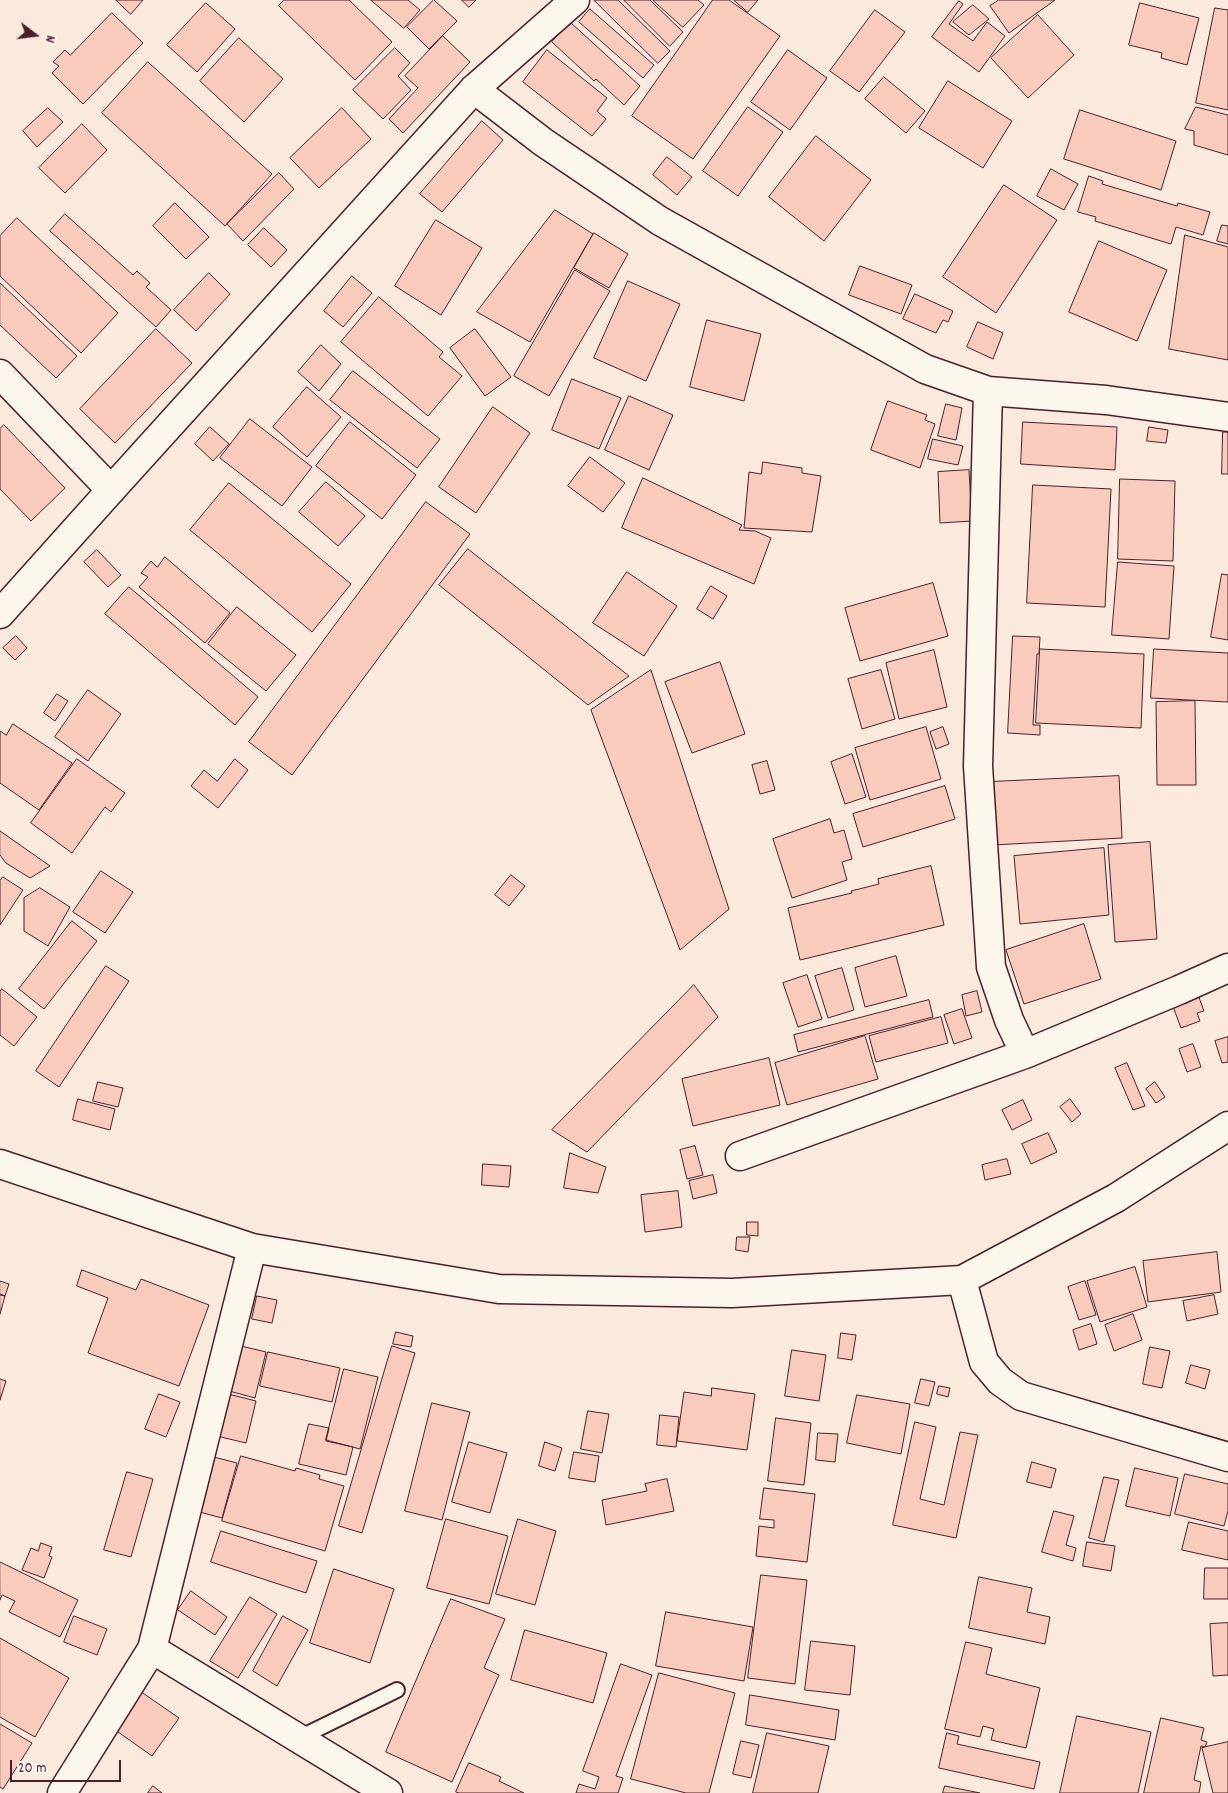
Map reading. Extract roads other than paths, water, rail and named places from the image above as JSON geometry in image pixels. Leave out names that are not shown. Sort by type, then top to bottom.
[{"type":"street","points":[[0,614],[474,89],[575,0]]},
{"type":"street","points":[[474,89],[543,142],[660,221],[925,369],[988,391],[1106,400],[1228,417]]},
{"type":"street","points":[[0,374],[111,490]]},
{"type":"street","points":[[988,391],[978,766],[992,967],[1009,1020],[1025,1054]]},
{"type":"street","points":[[740,1156],[1025,1054],[1228,968]]},
{"type":"street","points":[[0,1164],[252,1248],[499,1289],[732,1293],[962,1280],[1116,1198],[1228,1126]]},
{"type":"street","points":[[62,1793],[152,1649],[252,1248]]},
{"type":"street","points":[[962,1280],[984,1362],[1000,1381],[1020,1396],[1228,1457]]},
{"type":"street","points":[[152,1649],[388,1793]]},
{"type":"lane","points":[[299,1738],[397,1690]]}]
